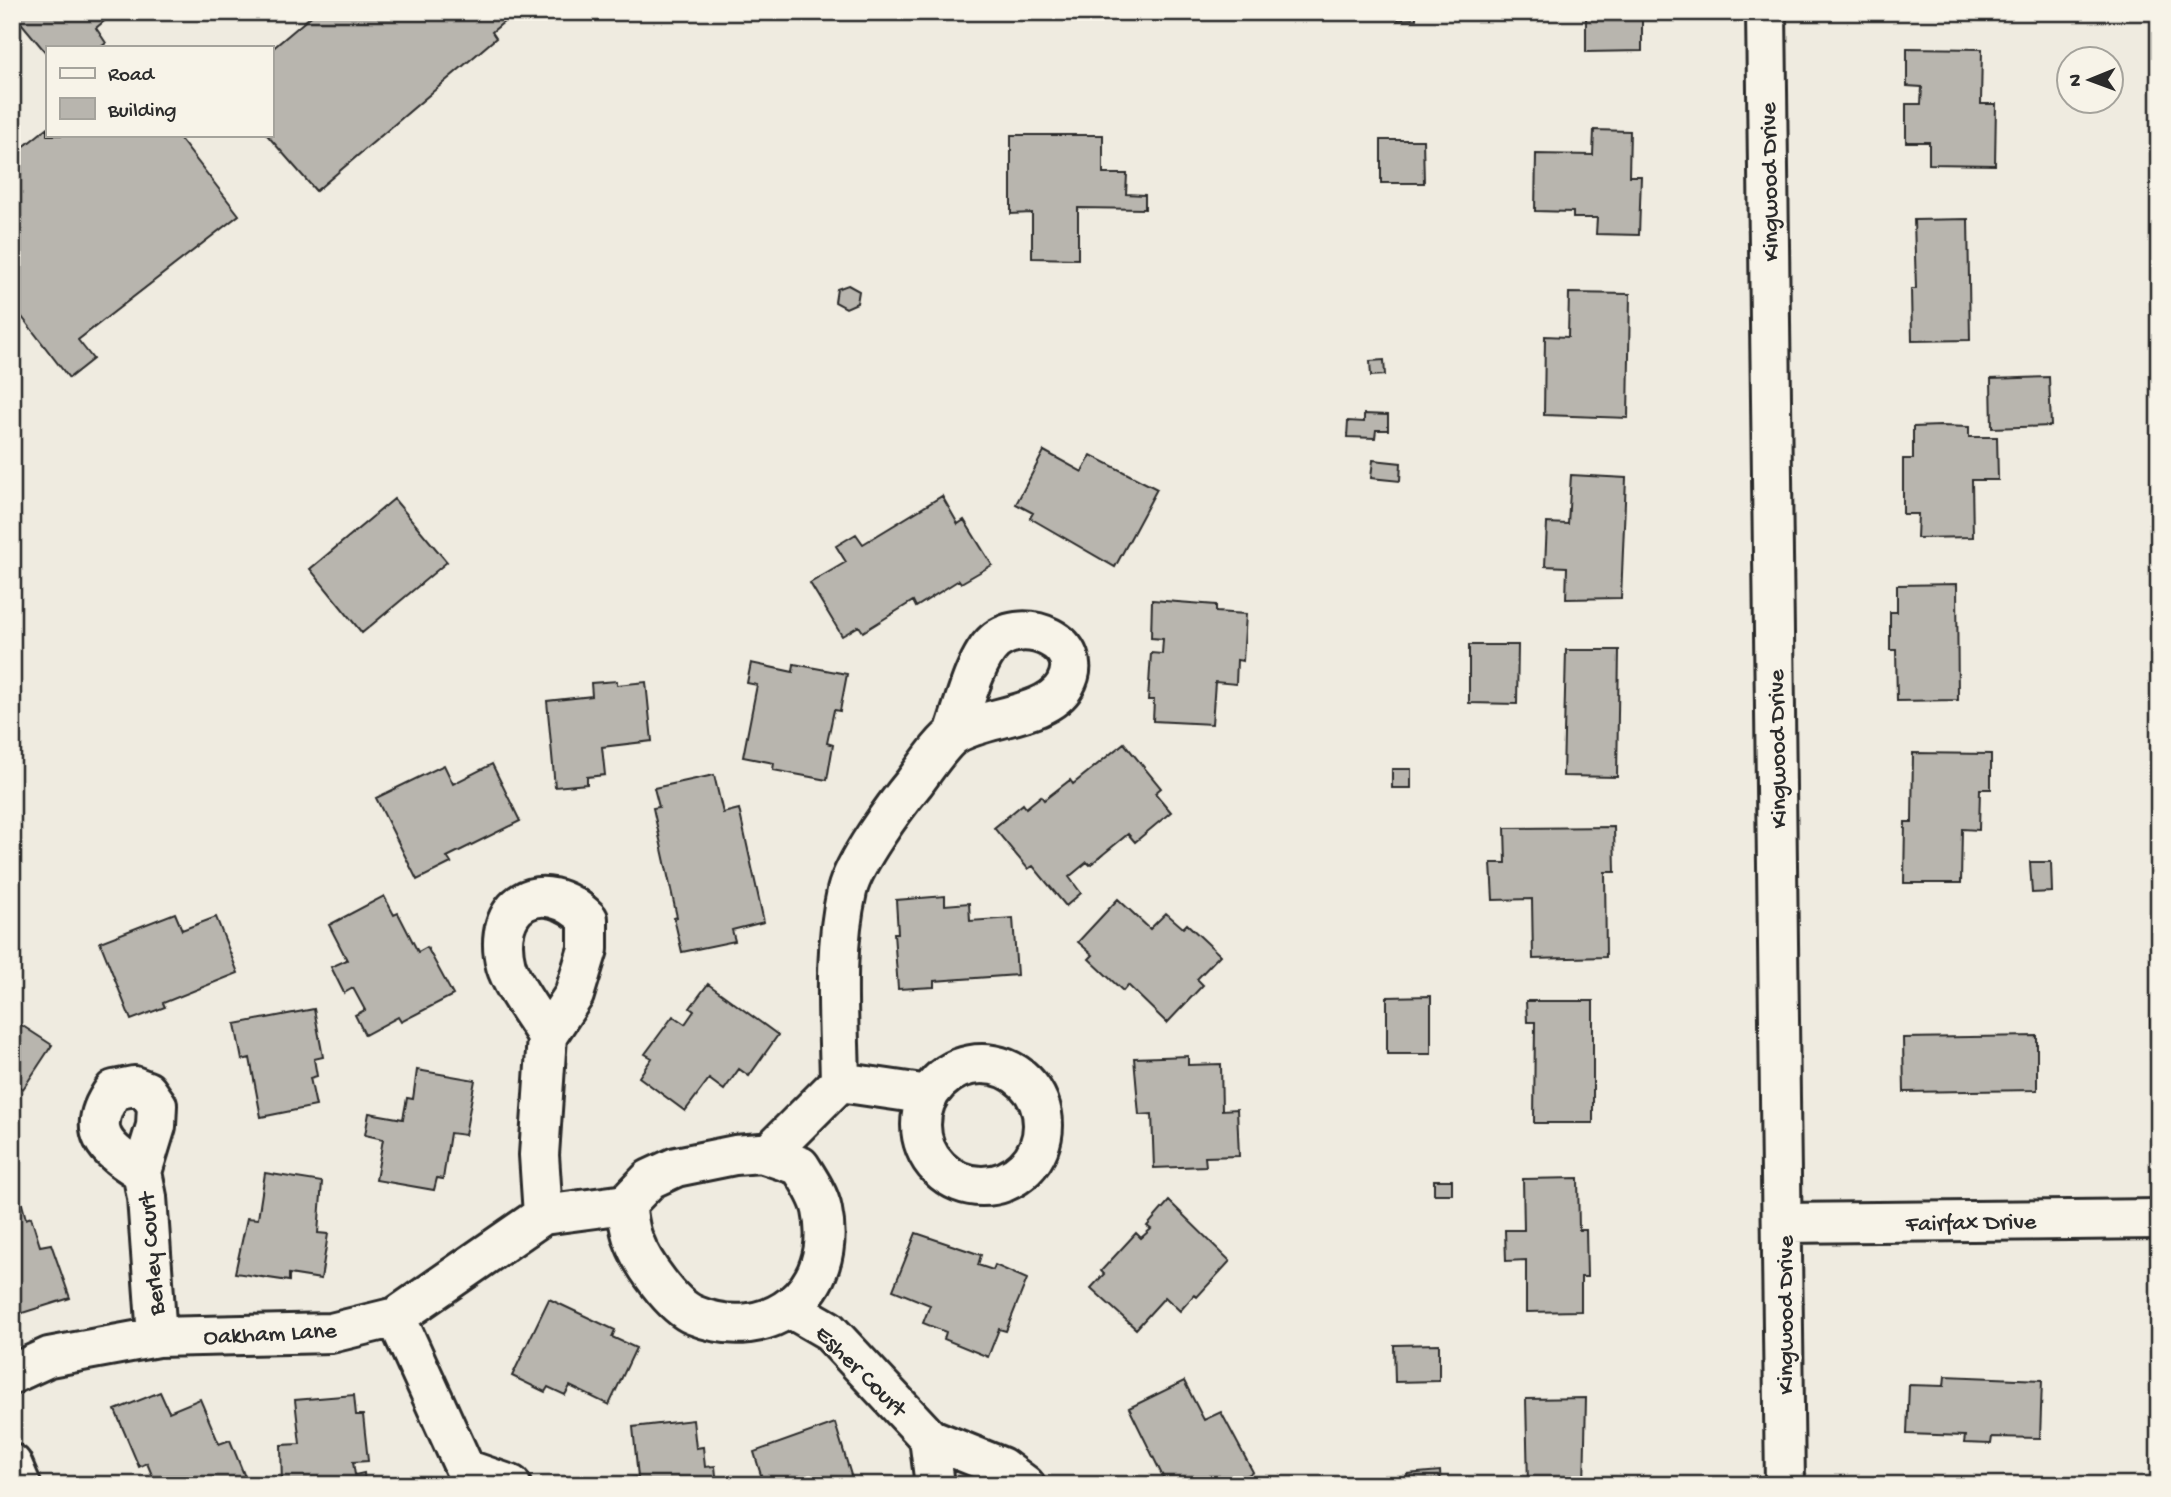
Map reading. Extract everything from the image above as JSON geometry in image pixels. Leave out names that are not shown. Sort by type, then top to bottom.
[{"type":"street","name":"Kingwood Drive","points":[[1766,12],[1785,1485]]},
{"type":"street","points":[[768,1154],[841,1082],[838,974],[848,888],[887,816],[954,734]]},
{"type":"street","points":[[543,1215],[539,1155],[547,1036]]},
{"type":"street","points":[[841,1082],[929,1095]]},
{"type":"street","points":[[768,1154],[800,1167],[822,1208],[825,1238],[819,1268],[803,1296],[780,1316],[751,1323],[720,1323],[691,1314],[667,1292],[647,1267],[633,1240],[626,1204],[650,1179],[676,1167],[735,1155],[768,1154]]},
{"type":"street","name":"Berley Court","points":[[142,1172],[147,1198],[157,1337]]},
{"type":"street","name":"Oakham Lane","points":[[12,1374],[49,1357],[157,1337],[331,1333],[396,1317],[543,1215],[626,1204]]},
{"type":"street","name":"Fairfax Drive","points":[[1783,1223],[2159,1219]]},
{"type":"street","name":"Esher Court","points":[[790,1308],[828,1330],[929,1438],[1001,1466],[1026,1485]]},
{"type":"street","points":[[396,1317],[466,1477],[511,1485]]},
{"type":"street","name":"Esher Court","points":[[929,1438],[935,1485]]},
{"type":"street","points":[[12,1464],[20,1485]]},
{"type":"building","points":[[12,12],[115,12],[96,28],[106,43],[102,46],[46,46],[46,53]]},
{"type":"building","points":[[316,12],[500,12],[506,20],[492,32],[496,38],[316,191],[268,136],[273,136],[273,48]]},
{"type":"building","points":[[1398,12],[1416,12],[1416,19],[1398,20]]},
{"type":"building","points":[[1586,12],[1642,12],[1642,51],[1586,52]]},
{"type":"building","points":[[1907,48],[1982,49],[1981,104],[1996,104],[1995,165],[1929,164],[1929,142],[1906,142],[1906,104],[1921,104],[1922,87],[1907,86]]},
{"type":"building","points":[[46,129],[46,136],[178,136],[239,215],[78,340],[93,359],[69,378],[12,304],[12,156]]},
{"type":"building","points":[[1594,130],[1630,131],[1629,176],[1641,176],[1639,235],[1596,234],[1597,218],[1573,218],[1573,212],[1535,211],[1536,154],[1593,155]]},
{"type":"building","points":[[1011,135],[1103,135],[1103,174],[1127,174],[1126,194],[1145,195],[1145,209],[1078,208],[1078,259],[1032,258],[1032,213],[1011,214]]},
{"type":"building","points":[[1381,140],[1423,140],[1424,183],[1381,183]]},
{"type":"building","points":[[1968,219],[1970,340],[1912,341],[1911,289],[1916,289],[1914,220]]},
{"type":"building","points":[[848,285],[859,291],[857,303],[846,308],[835,302],[837,289]]},
{"type":"building","points":[[1569,293],[1630,294],[1628,418],[1544,415],[1545,336],[1568,337]]},
{"type":"building","points":[[1384,360],[1385,375],[1371,376],[1370,361]]},
{"type":"building","points":[[2049,377],[2051,426],[1992,428],[1991,379]]},
{"type":"building","points":[[1364,414],[1388,415],[1388,430],[1376,430],[1375,438],[1347,437],[1348,421],[1364,422]]},
{"type":"building","points":[[1913,427],[1969,427],[1969,437],[1997,437],[1998,480],[1972,480],[1973,537],[1917,538],[1918,514],[1903,514],[1903,459],[1913,459]]},
{"type":"building","points":[[1044,451],[1082,472],[1091,455],[1157,489],[1115,567],[1030,518],[1033,513],[1016,504]]},
{"type":"building","points":[[1373,460],[1401,463],[1400,481],[1371,478]]},
{"type":"building","points":[[1571,475],[1626,478],[1621,598],[1566,599],[1567,567],[1545,566],[1547,523],[1568,524]]},
{"type":"building","points":[[942,496],[958,524],[964,520],[992,565],[961,583],[959,580],[916,607],[913,601],[863,632],[859,626],[842,636],[810,583],[846,562],[836,546],[856,534],[863,544]]},
{"type":"building","points":[[394,499],[447,562],[362,633],[310,569]]},
{"type":"building","points":[[1957,584],[1958,700],[1897,701],[1896,650],[1890,650],[1890,612],[1897,612],[1897,585]]},
{"type":"building","points":[[1152,600],[1216,605],[1216,612],[1246,614],[1243,661],[1237,660],[1236,684],[1215,682],[1212,724],[1153,721],[1154,700],[1148,700],[1151,653],[1162,654],[1163,639],[1151,638]]},
{"type":"building","points":[[1469,645],[1518,645],[1517,704],[1469,703]]},
{"type":"building","points":[[1566,650],[1619,650],[1617,777],[1563,776]]},
{"type":"building","points":[[751,663],[793,672],[794,664],[847,674],[840,711],[834,710],[827,743],[833,745],[827,780],[773,770],[774,763],[743,757],[757,685],[747,683]]},
{"type":"building","points":[[617,681],[617,685],[646,682],[652,741],[602,747],[605,775],[587,777],[587,784],[555,787],[547,701],[592,696],[591,683]]},
{"type":"building","points":[[1124,743],[1161,788],[1155,793],[1171,812],[1135,842],[1128,834],[1090,865],[1087,862],[1069,877],[1081,893],[1066,906],[1033,866],[1028,869],[994,828],[1023,804],[1026,808],[1041,796],[1044,800],[1070,780],[1073,784]]},
{"type":"building","points":[[1913,753],[1991,754],[1991,789],[1980,789],[1979,830],[1962,829],[1961,883],[1904,883],[1905,822],[1912,822]]},
{"type":"building","points":[[492,764],[520,821],[447,857],[451,863],[417,880],[376,798],[444,765],[453,784]]},
{"type":"building","points":[[1392,769],[1411,769],[1411,788],[1392,788]]},
{"type":"building","points":[[714,775],[723,813],[739,809],[764,922],[732,930],[735,941],[682,952],[653,808],[659,807],[654,788]]},
{"type":"building","points":[[1614,827],[1615,872],[1605,872],[1606,957],[1533,959],[1532,899],[1493,900],[1491,863],[1506,863],[1505,828]]},
{"type":"building","points":[[2030,862],[2051,862],[2052,892],[2032,893]]},
{"type":"building","points":[[384,896],[394,915],[398,913],[418,952],[427,947],[453,995],[401,1022],[398,1017],[365,1035],[355,1015],[365,1010],[353,988],[344,993],[331,967],[347,960],[329,925]]},
{"type":"building","points":[[945,896],[945,905],[969,903],[970,921],[1013,918],[1017,975],[934,981],[934,987],[898,989],[894,933],[898,933],[896,900]]},
{"type":"building","points":[[1118,899],[1150,929],[1166,913],[1183,928],[1187,924],[1220,955],[1197,979],[1203,985],[1167,1023],[1128,985],[1123,991],[1089,959],[1093,955],[1078,942]]},
{"type":"building","points":[[175,913],[182,930],[216,917],[238,973],[163,1003],[165,1007],[131,1020],[100,942]]},
{"type":"building","points":[[708,984],[778,1035],[749,1076],[739,1069],[724,1090],[709,1079],[685,1111],[639,1077],[652,1058],[645,1054],[673,1016],[685,1024],[694,1011],[690,1008]]},
{"type":"building","points":[[1431,996],[1431,1054],[1387,1054],[1387,997]]},
{"type":"building","points":[[1526,1001],[1593,1001],[1593,1123],[1534,1123],[1535,1022],[1527,1022]]},
{"type":"building","points":[[314,1009],[323,1057],[314,1059],[317,1076],[310,1078],[316,1106],[261,1117],[250,1058],[242,1060],[235,1024]]},
{"type":"building","points":[[2150,1018],[2159,1018],[2159,1062],[2151,1062]]},
{"type":"building","points":[[12,1019],[52,1045],[23,1089],[12,1082]]},
{"type":"building","points":[[2037,1036],[2037,1090],[1904,1092],[1903,1038]]},
{"type":"building","points":[[1188,1056],[1188,1065],[1221,1064],[1222,1110],[1237,1109],[1239,1156],[1205,1157],[1206,1166],[1154,1168],[1152,1114],[1139,1115],[1134,1058]]},
{"type":"building","points":[[417,1070],[475,1080],[465,1135],[450,1133],[443,1179],[437,1178],[434,1190],[376,1180],[383,1139],[365,1135],[369,1113],[403,1119],[407,1098],[413,1099]]},
{"type":"building","points":[[265,1173],[322,1182],[318,1233],[328,1234],[321,1279],[289,1274],[289,1281],[235,1273],[247,1218],[258,1219]]},
{"type":"building","points":[[1578,1178],[1579,1230],[1586,1230],[1587,1277],[1581,1277],[1581,1311],[1526,1312],[1526,1260],[1506,1261],[1505,1230],[1524,1230],[1523,1179]]},
{"type":"building","points":[[1434,1180],[1452,1180],[1452,1194],[1434,1194]]},
{"type":"building","points":[[1169,1201],[1230,1261],[1197,1297],[1194,1295],[1180,1311],[1165,1297],[1136,1329],[1091,1288],[1104,1274],[1101,1271],[1136,1233],[1141,1238],[1151,1229],[1147,1226]]},
{"type":"building","points":[[22,1204],[26,1219],[31,1217],[40,1246],[51,1244],[70,1298],[19,1314],[17,1306],[12,1308],[12,1207]]},
{"type":"building","points":[[916,1233],[981,1255],[978,1265],[993,1270],[995,1265],[1027,1279],[1006,1331],[999,1329],[988,1357],[944,1339],[946,1332],[923,1323],[930,1305],[893,1290]]},
{"type":"building","points":[[549,1299],[615,1330],[612,1337],[636,1348],[609,1405],[570,1386],[565,1395],[548,1387],[545,1392],[512,1376]]},
{"type":"building","points":[[1439,1344],[1439,1381],[1395,1382],[1394,1345]]},
{"type":"building","points":[[1945,1376],[2042,1380],[2040,1438],[1992,1437],[1991,1444],[1964,1443],[1965,1436],[1907,1434],[1909,1385],[1944,1386]]},
{"type":"building","points":[[1184,1381],[1204,1420],[1221,1412],[1253,1472],[1230,1485],[1167,1485],[1129,1408]]},
{"type":"building","points":[[160,1392],[169,1412],[200,1399],[219,1444],[230,1440],[247,1482],[240,1485],[156,1485],[147,1463],[139,1467],[115,1410]]},
{"type":"building","points":[[354,1395],[356,1415],[363,1415],[368,1461],[353,1462],[355,1475],[364,1473],[365,1485],[282,1485],[281,1445],[300,1444],[295,1400]]},
{"type":"building","points":[[1586,1398],[1584,1485],[1528,1485],[1526,1399]]},
{"type":"building","points":[[693,1420],[696,1448],[703,1447],[705,1467],[715,1466],[717,1485],[631,1485],[629,1478],[638,1477],[633,1427]]},
{"type":"building","points":[[835,1423],[854,1485],[764,1485],[754,1452]]},
{"type":"building","points":[[1440,1471],[1441,1485],[1408,1485],[1407,1474]]}]
